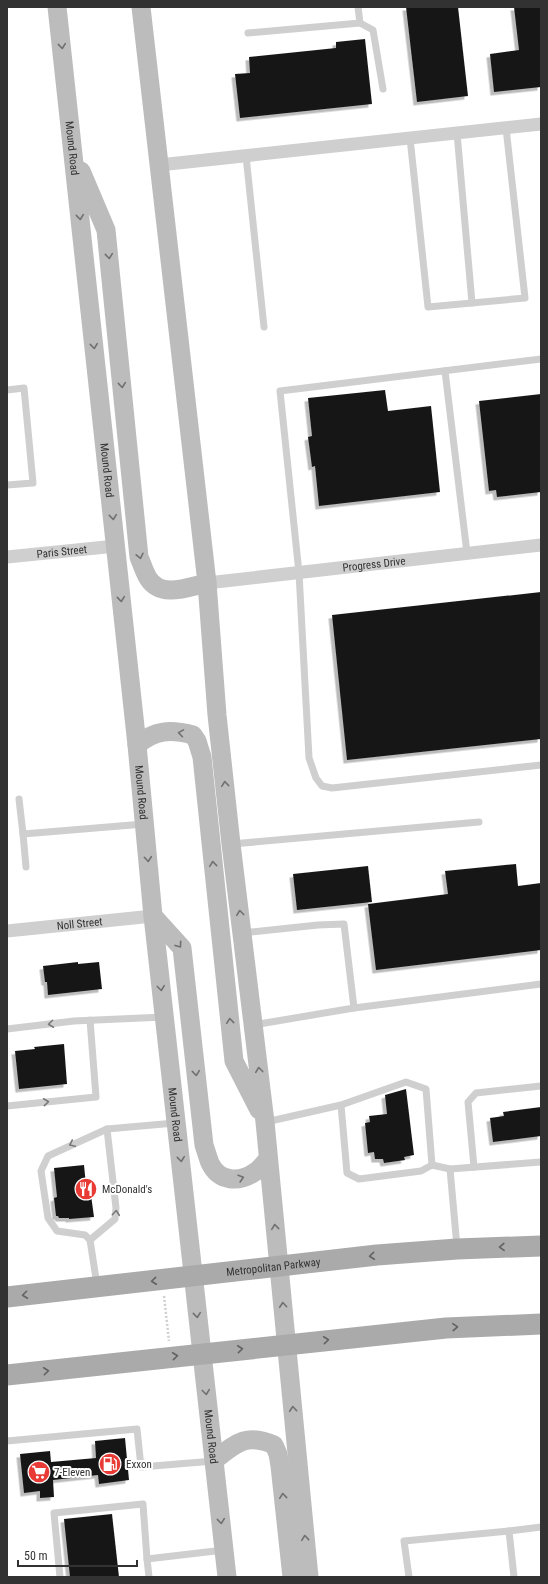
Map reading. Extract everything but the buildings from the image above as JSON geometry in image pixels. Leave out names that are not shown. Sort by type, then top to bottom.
[{"type":"main road","name":"Mound Road","points":[[57,7],[116,546],[153,916],[227,1577]]},
{"type":"main road","points":[[141,7],[207,583],[217,715],[231,844],[266,1122],[268,1159],[309,1577]]},
{"type":"main road","points":[[73,154],[106,230],[139,557],[148,578],[156,586],[167,590],[177,590],[207,583]]},
{"type":"main road","points":[[137,745],[148,737],[171,731],[193,735],[199,746],[202,757],[234,1061],[266,1122]]},
{"type":"main road","points":[[153,916],[182,948],[204,1145],[210,1164],[221,1177],[230,1180],[241,1179],[255,1172],[268,1159]]},
{"type":"main road","name":"Metropolitan Parkway","points":[[7,1297],[377,1255],[458,1249],[541,1246]]},
{"type":"main road","points":[[7,1375],[446,1328],[541,1324]]},
{"type":"main road","points":[[215,1460],[235,1444],[252,1439],[262,1440],[274,1445],[278,1454],[280,1466],[292,1577]]},
{"type":"street","points":[[159,165],[541,124]]},
{"type":"street","name":"Progress Drive","points":[[207,583],[541,545]]},
{"type":"street","name":"Paris Street","points":[[7,557],[116,546]]},
{"type":"street","name":"Noll Street","points":[[7,931],[153,916]]},
{"type":"lane","points":[[358,7],[360,23]]},
{"type":"lane","points":[[248,33],[360,23],[373,30],[383,89]]},
{"type":"lane","points":[[410,138],[428,307],[525,298],[506,128]]},
{"type":"lane","points":[[457,133],[472,303]]},
{"type":"lane","points":[[246,156],[264,327]]},
{"type":"lane","points":[[541,359],[280,391],[299,572],[309,758],[316,778],[322,786],[344,788],[541,765]]},
{"type":"lane","points":[[444,371],[467,553]]},
{"type":"lane","points":[[7,390],[24,388],[33,483],[7,485]]},
{"type":"lane","points":[[19,799],[26,867]]},
{"type":"lane","points":[[231,844],[479,822]]},
{"type":"lane","points":[[23,834],[145,824]]},
{"type":"lane","points":[[242,933],[318,925],[344,924],[354,1008]]},
{"type":"lane","points":[[253,1025],[354,1008],[541,984]]},
{"type":"lane","points":[[7,1029],[74,1021],[165,1017]]},
{"type":"lane","points":[[7,1106],[96,1097],[90,1020]]},
{"type":"lane","points":[[266,1122],[341,1105],[406,1082],[426,1089],[432,1165]]},
{"type":"lane","points":[[474,1167],[468,1102],[476,1092],[541,1086]]},
{"type":"lane","points":[[341,1105],[347,1173],[359,1179],[421,1171],[432,1165],[450,1169],[541,1162]]},
{"type":"lane","points":[[97,1287],[90,1240],[84,1236],[57,1230],[48,1218],[41,1171],[48,1156],[107,1129],[177,1122]]},
{"type":"lane","points":[[90,1240],[115,1219],[116,1208],[107,1129]]},
{"type":"lane","points":[[450,1169],[458,1249]]},
{"type":"lane","points":[[7,1442],[137,1429],[141,1467],[215,1460]]},
{"type":"lane","points":[[60,1577],[54,1514],[143,1504],[149,1577]]},
{"type":"lane","points":[[409,1577],[404,1541],[541,1527]]},
{"type":"lane","points":[[509,1531],[514,1577]]},
{"type":"lane","points":[[147,1559],[224,1550]]},
{"type":"path","points":[[164,1295],[169,1343]]},
{"type":"place","name":"McDonald's","points":[[86,1189]]},
{"type":"place","name":"Exxon","points":[[110,1464]]},
{"type":"place","name":"7-Eleven","points":[[39,1472]]}]
